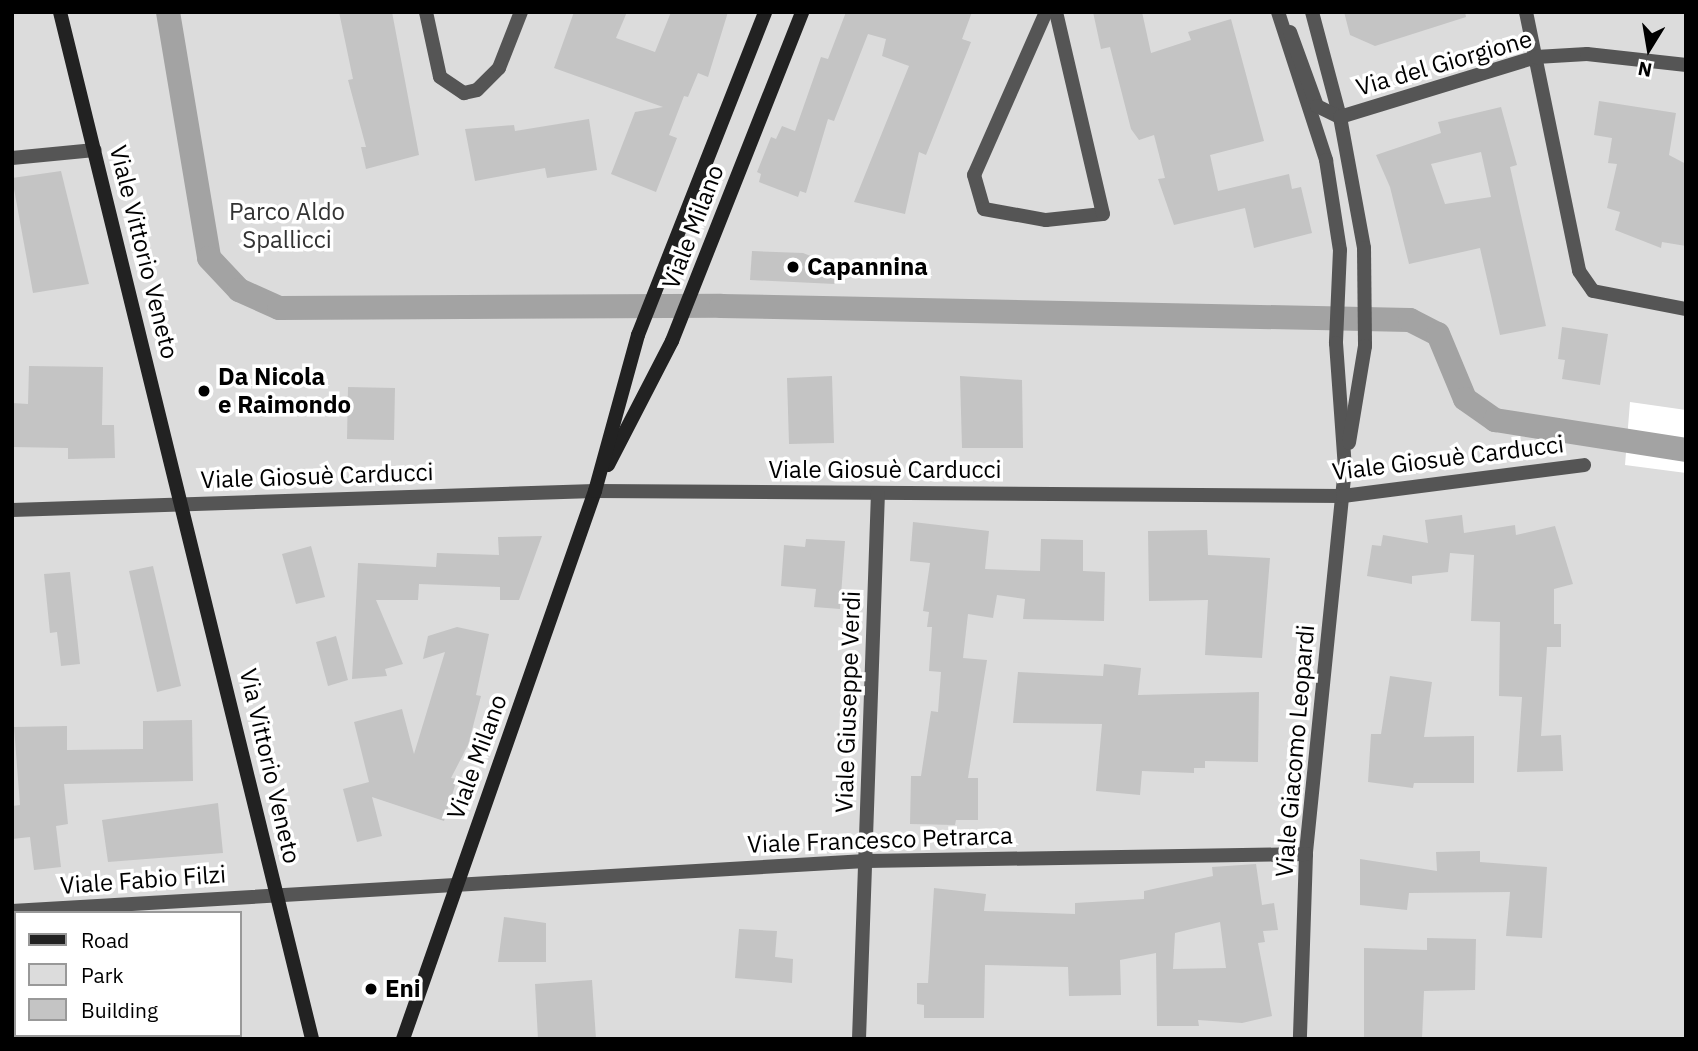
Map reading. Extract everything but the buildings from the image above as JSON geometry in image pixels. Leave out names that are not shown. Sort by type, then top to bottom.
[{"type":"street","name":"Viale Vittorio Veneto","points":[[60,12],[184,503]]},
{"type":"street","points":[[426,12],[440,77],[464,93],[488,81],[499,68],[521,12]]},
{"type":"street","name":"Viale Milano","points":[[403,1039],[595,491],[638,335],[765,12]]},
{"type":"street","name":"Viale Milano","points":[[595,491],[673,341],[802,12]]},
{"type":"street","points":[[1046,12],[974,175],[984,209],[1046,220],[1103,214],[1056,12]]},
{"type":"street","name":"Via del Giorgione","points":[[1279,12],[1302,51],[1317,106],[1340,117],[1536,57],[1587,54],[1686,65]]},
{"type":"street","name":"Viale Giacomo Leopardi","points":[[1279,12],[1326,160],[1340,250],[1336,343],[1345,468]]},
{"type":"street","name":"Viale Giacomo Leopardi","points":[[1300,1039],[1306,854],[1345,468],[1365,346],[1367,292],[1340,117],[1312,12]]},
{"type":"street","points":[[1526,12],[1579,271],[1593,292],[1686,309]]},
{"type":"street","name":"Via del Giorgione","points":[[1326,160],[1340,117]]},
{"type":"street","points":[[12,158],[95,150]]},
{"type":"street","name":"Viale Giosuè Carducci","points":[[12,510],[595,491],[1343,496],[1584,465]]},
{"type":"street","name":"Viale Giuseppe Verdi","points":[[859,1039],[878,493]]},
{"type":"street","name":"Via Vittorio Veneto","points":[[184,503],[312,1039]]},
{"type":"street","name":"Viale Francesco Petrarca","points":[[277,894],[866,861],[1306,854]]},
{"type":"street","name":"Viale Fabio Filzi","points":[[12,911],[277,894]]},
{"type":"green space","name":"Parco Aldo Spallicci","points":[[12,12],[1686,12],[1686,410],[1630,402],[1625,465],[1686,473],[1686,1039],[12,1039]]},
{"type":"waterway","points":[[168,12],[209,258],[239,290],[279,308],[721,306],[1410,320],[1438,334],[1465,399],[1495,420],[1686,450]]},
{"type":"place","name":"Capannina","points":[[793,267]]},
{"type":"place","name":"Da Nicola e Raimondo","points":[[204,391]]},
{"type":"place","name":"Eni","points":[[371,989]]}]
